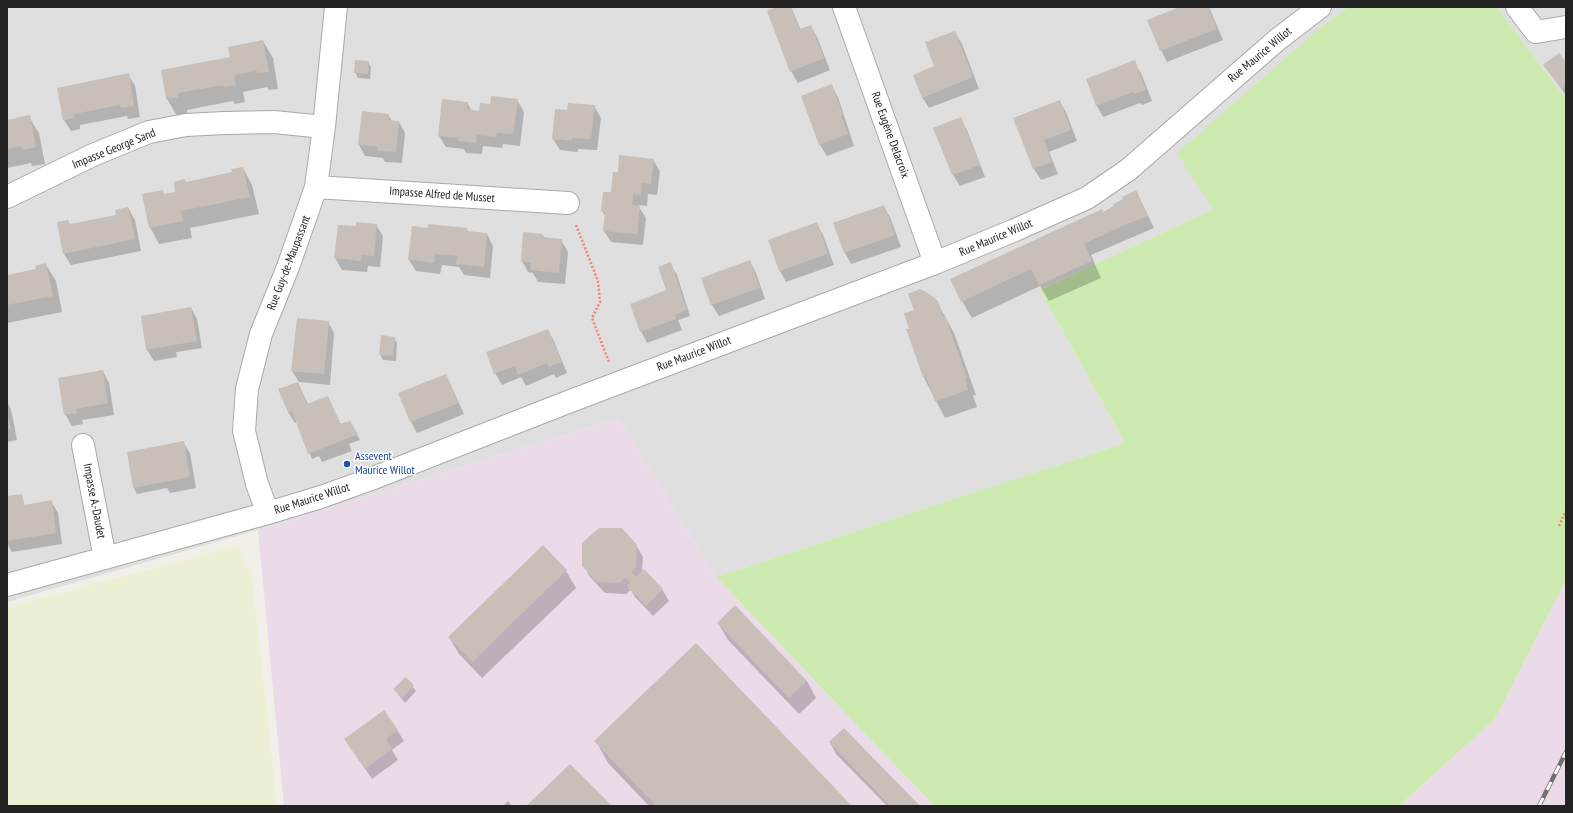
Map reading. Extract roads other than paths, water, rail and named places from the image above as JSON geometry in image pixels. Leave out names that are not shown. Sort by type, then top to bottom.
[{"type":"street","name":"Rue Guy-de-Maupassant","points":[[268,513],[256,484],[244,431],[247,388],[262,334],[298,240],[316,187],[324,127],[336,7]]},
{"type":"street","name":"Rue Eugène Delacroix","points":[[844,7],[935,263]]},
{"type":"street","name":"Rue Maurice Willot","points":[[7,585],[268,513],[371,479],[618,383],[935,263],[1015,230],[1087,198],[1128,170],[1271,45],[1320,7]]},
{"type":"street","points":[[1517,7],[1536,32],[1566,27]]},
{"type":"street","name":"Impasse George Sand","points":[[7,197],[93,155],[149,132],[186,125],[224,122],[274,122],[324,127]]},
{"type":"street","name":"Impasse Alfred de Musset","points":[[316,187],[568,203]]},
{"type":"street","name":"Impasse A.-Daudet","points":[[83,445],[105,558]]},
{"type":"railway","points":[[1539,806],[1566,752]]},
{"type":"place","name":"Assevent Maurice Willot","points":[[347,464]]}]
